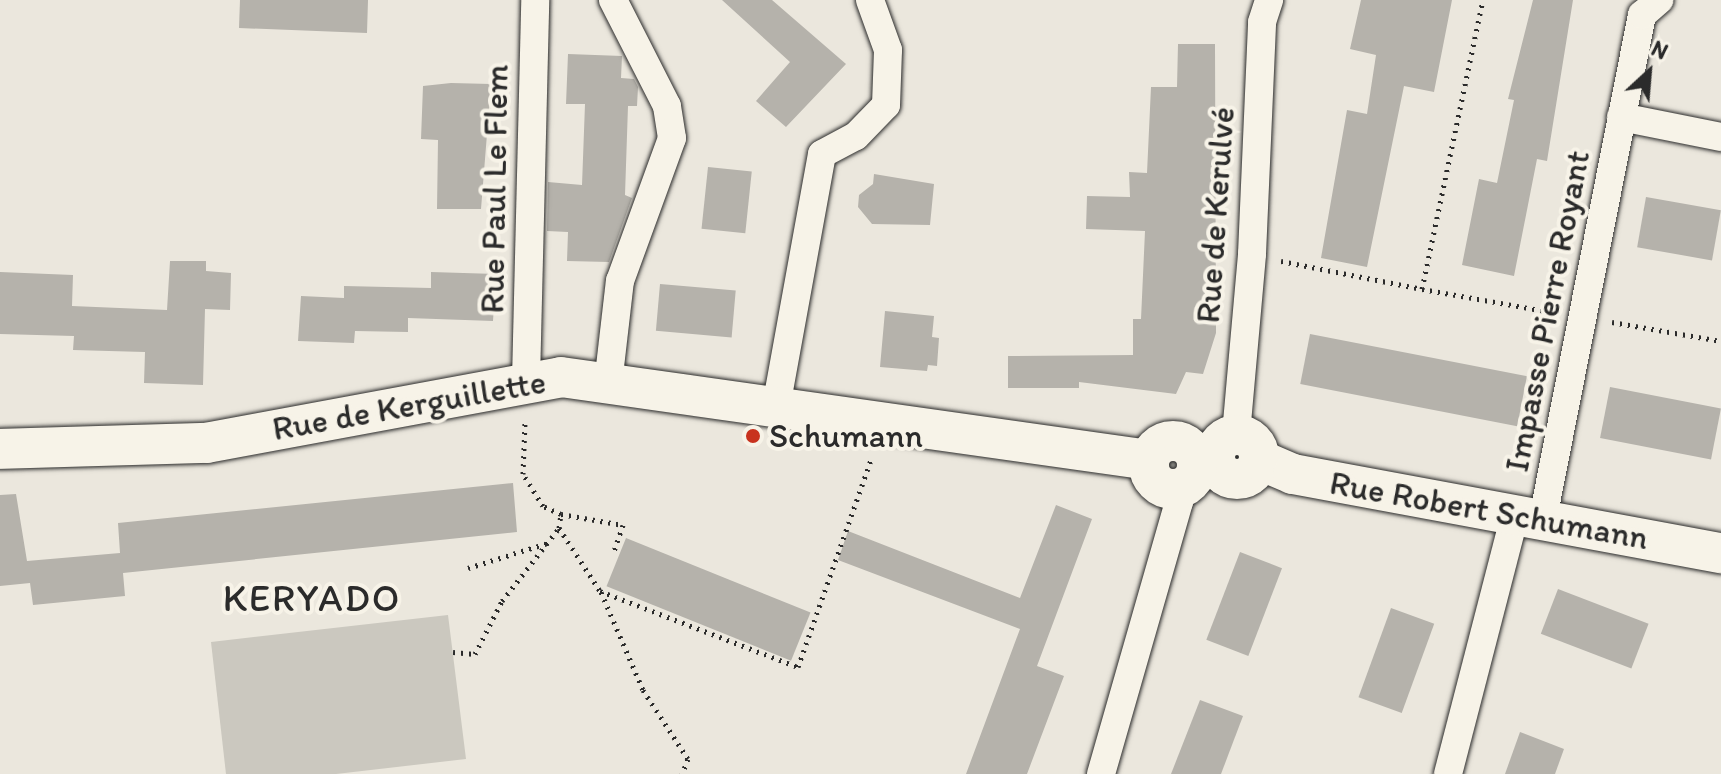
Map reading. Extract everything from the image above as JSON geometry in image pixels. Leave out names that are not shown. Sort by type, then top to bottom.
[{"type":"street","name":"Rue Paul Le Flem","points":[[526,380],[535,0]]},
{"type":"street","points":[[608,384],[620,281],[672,138],[667,106],[613,0]]},
{"type":"street","points":[[776,407],[822,154],[856,136],[886,105],[888,50],[870,0]]},
{"type":"street","name":"Rue de Kerulvé","points":[[1101,774],[1179,502],[1213,460],[1232,425],[1252,254],[1262,22],[1269,0]]},
{"type":"street","name":"Impasse Pierre Royant","points":[[1448,774],[1529,515],[1642,15],[1659,0]]},
{"type":"street","name":"Impasse Pierre Royant","points":[[1621,117],[1721,137]]},
{"type":"street","name":"Rue de Kerguillette","points":[[0,449],[206,443],[526,380],[561,377],[1149,460],[1163,443],[1213,460]]},
{"type":"street","name":"Rue Robert Schumann","points":[[1213,460],[1529,515],[1721,553]]},
{"type":"path","points":[[1252,254],[1422,289],[1483,0]]},
{"type":"path","points":[[526,380],[523,474],[543,506],[561,514],[623,525],[613,554]]},
{"type":"path","points":[[600,591],[798,667],[829,570],[887,422]]},
{"type":"path","points":[[453,652],[475,654],[502,601],[559,528],[561,514]]},
{"type":"path","points":[[559,528],[600,591],[643,690],[688,759],[682,774]]},
{"type":"path","points":[[468,568],[549,542]]},
{"type":"shaded area","points":[[448,615],[466,759],[336,774],[226,774],[211,642]]},
{"type":"building","points":[[240,0],[368,0],[367,33],[239,28]]},
{"type":"building","points":[[722,0],[772,0],[846,64],[786,127],[756,101],[790,62]]},
{"type":"building","points":[[1361,0],[1452,0],[1434,92],[1404,86],[1367,267],[1321,258],[1347,110],[1367,114],[1376,55],[1350,49]]},
{"type":"building","points":[[1533,0],[1573,0],[1547,161],[1537,159],[1514,276],[1462,265],[1479,179],[1497,183],[1514,100],[1508,99]]},
{"type":"building","points":[[1178,44],[1215,44],[1216,333],[1203,374],[1186,372],[1176,394],[1079,382],[1079,388],[1008,388],[1008,356],[1133,355],[1133,319],[1141,319],[1145,231],[1086,229],[1087,196],[1130,197],[1129,172],[1147,173],[1151,87],[1177,87]]},
{"type":"building","points":[[568,54],[622,56],[621,78],[634,79],[638,87],[637,106],[628,106],[625,195],[632,198],[609,262],[567,261],[568,232],[547,231],[548,182],[582,185],[585,104],[566,104]]},
{"type":"building","points":[[491,84],[481,209],[437,209],[438,140],[421,139],[423,86]]},
{"type":"building","points":[[708,167],[752,172],[745,233],[702,229]]},
{"type":"building","points":[[874,174],[934,184],[930,225],[872,224],[858,207],[859,195],[873,184]]},
{"type":"building","points":[[1646,197],[1721,210],[1712,260],[1637,247]]},
{"type":"building","points":[[170,261],[206,261],[206,271],[231,273],[230,310],[205,309],[203,385],[144,383],[145,352],[73,350],[74,336],[0,334],[0,272],[73,275],[72,306],[167,310]]},
{"type":"building","points":[[431,272],[496,274],[493,321],[408,318],[408,332],[355,331],[354,343],[298,341],[301,296],[344,298],[344,286],[431,288]]},
{"type":"building","points":[[660,284],[736,291],[732,337],[656,331]]},
{"type":"building","points":[[885,311],[934,316],[932,337],[939,338],[937,366],[928,365],[927,371],[880,367]]},
{"type":"building","points":[[1310,334],[1527,376],[1517,426],[1300,384]]},
{"type":"building","points":[[1610,387],[1721,409],[1711,460],[1600,438]]},
{"type":"building","points":[[513,483],[517,532],[123,573],[125,596],[33,605],[30,583],[0,586],[0,495],[16,494],[27,561],[120,553],[118,523]]},
{"type":"building","points":[[1056,505],[1092,519],[1037,666],[1064,676],[1027,774],[966,774],[1020,629],[838,560],[848,531],[1020,598]]},
{"type":"building","points":[[626,538],[811,613],[791,661],[607,586]]},
{"type":"building","points":[[1240,552],[1282,568],[1248,656],[1206,640]]},
{"type":"building","points":[[1558,589],[1649,624],[1631,669],[1541,634]]},
{"type":"building","points":[[1391,608],[1434,624],[1402,713],[1359,697]]},
{"type":"building","points":[[1200,700],[1243,716],[1221,774],[1171,774]]},
{"type":"building","points":[[1520,732],[1564,749],[1555,774],[1505,774]]},
{"type":"place","name":"Schumann","points":[[753,436]]},
{"type":"district","name":"KERYADO","points":[[312,599]]}]
